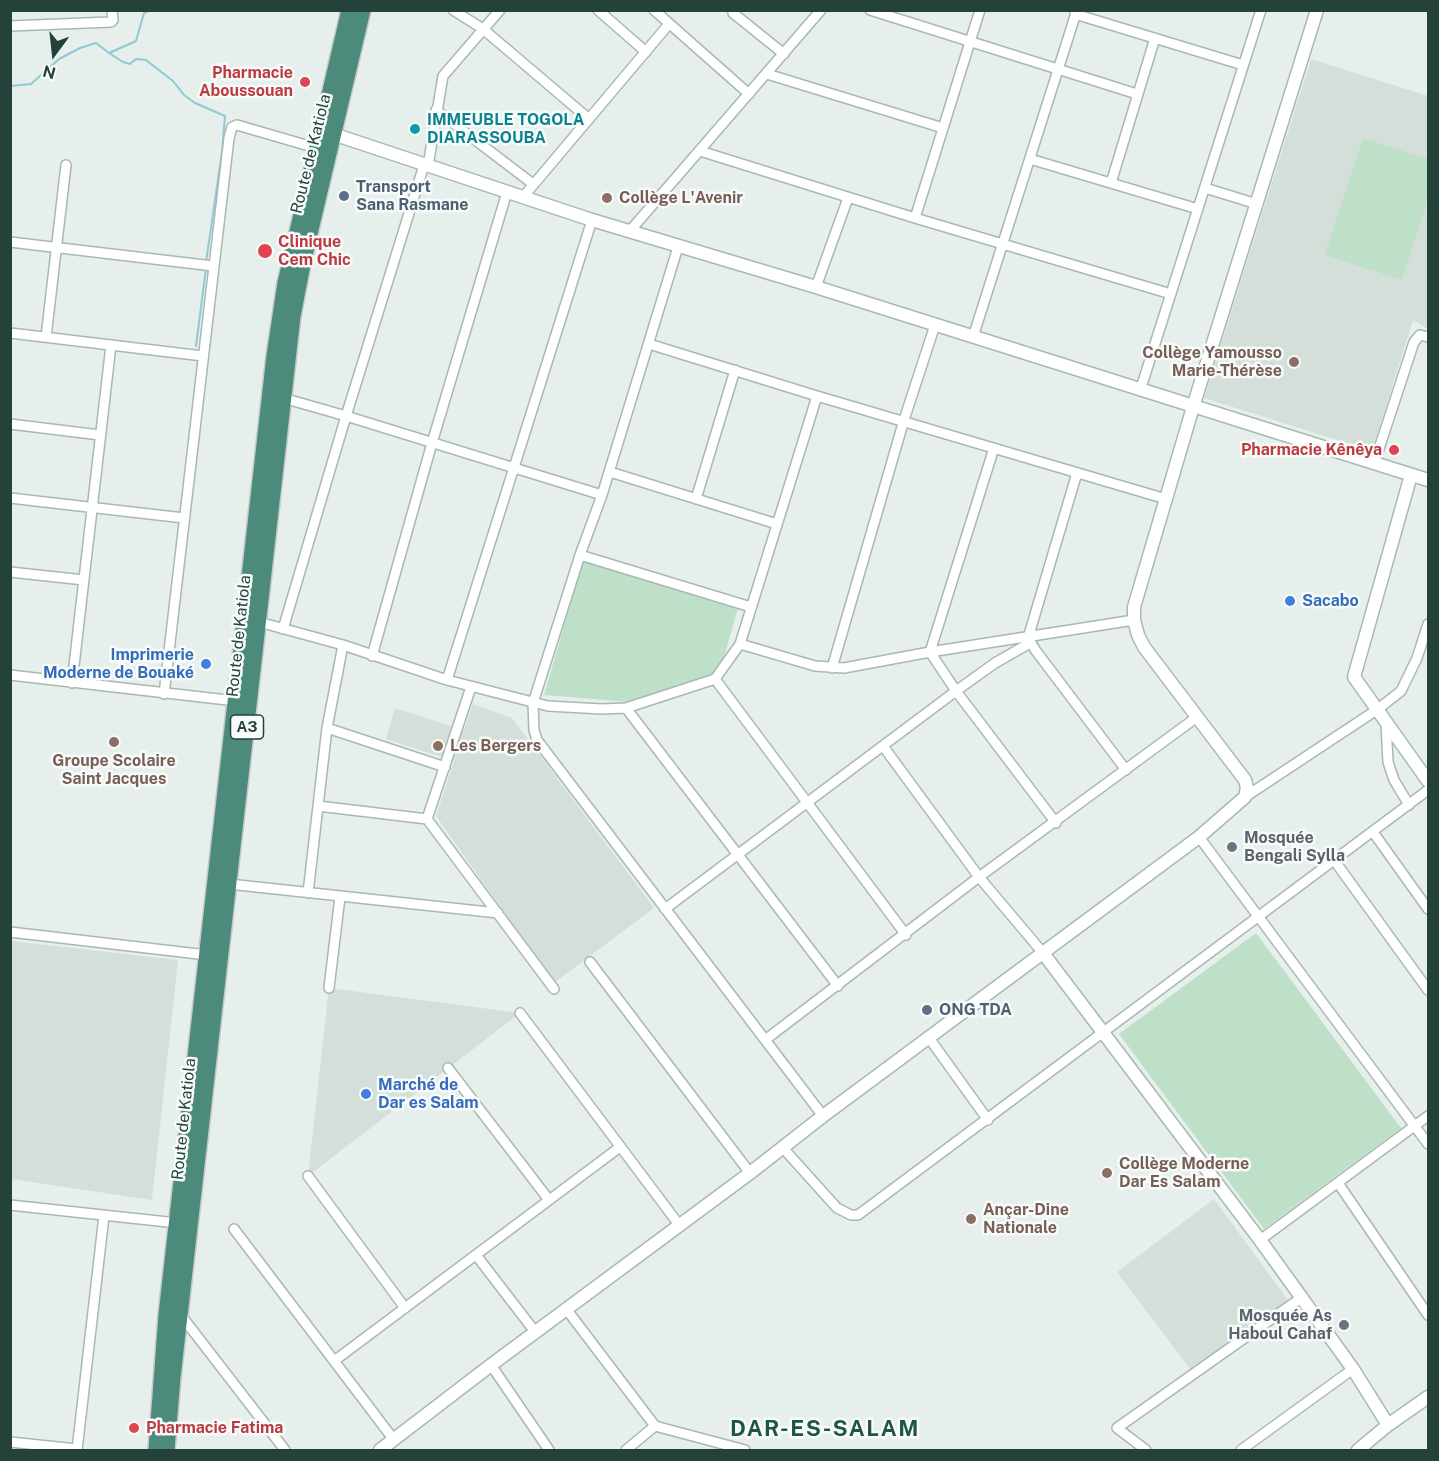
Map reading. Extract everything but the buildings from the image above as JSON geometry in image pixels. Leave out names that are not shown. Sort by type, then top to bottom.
[{"type":"highway","name":"Route de Katiola","points":[[167,1450],[180,1314],[293,316],[349,10]]},
{"type":"highway","name":"Route de Katiola","points":[[156,1450],[164,1335],[186,1128],[285,283],[316,148],[328,132],[363,10]]},
{"type":"street","points":[[10,26],[111,22],[113,20],[112,10]]},
{"type":"street","points":[[453,10],[483,28],[589,119]]},
{"type":"street","points":[[283,629],[346,416],[426,165],[443,76],[500,10]]},
{"type":"street","points":[[598,10],[646,52]]},
{"type":"street","points":[[654,10],[749,94]]},
{"type":"street","points":[[733,10],[733,13],[784,54]]},
{"type":"street","points":[[629,232],[821,10]]},
{"type":"street","points":[[870,10],[1137,94]]},
{"type":"street","points":[[915,218],[980,10]]},
{"type":"street","points":[[1140,391],[1261,10]]},
{"type":"street","points":[[1245,797],[1247,788],[1245,780],[1144,647],[1134,620],[1134,607],[1193,407],[1317,10]]},
{"type":"street","points":[[973,337],[1076,12],[1243,65]]},
{"type":"street","points":[[523,197],[669,24]]},
{"type":"street","points":[[1112,183],[1155,38]]},
{"type":"street","points":[[766,74],[943,128]]},
{"type":"street","points":[[436,110],[532,184]]},
{"type":"street","points":[[164,693],[213,266],[232,127],[237,125],[316,148]]},
{"type":"street","points":[[328,132],[629,232],[816,287],[1428,480]]},
{"type":"street","points":[[700,151],[848,198],[1172,294]]},
{"type":"street","points":[[1030,159],[1198,208]]},
{"type":"street","points":[[46,337],[66,165]]},
{"type":"street","points":[[1205,188],[1257,204]]},
{"type":"street","points":[[372,656],[432,443],[507,192]]},
{"type":"street","points":[[816,287],[848,198]]},
{"type":"street","points":[[447,680],[592,220]]},
{"type":"street","points":[[10,242],[213,266]]},
{"type":"street","points":[[678,247],[602,495],[580,555],[533,703],[534,730],[537,740],[823,1116]]},
{"type":"street","points":[[832,668],[904,420],[935,326]]},
{"type":"street","points":[[10,333],[203,356]]},
{"type":"street","points":[[1374,464],[1414,342],[1420,335],[1428,337]]},
{"type":"street","points":[[649,344],[1166,499]]},
{"type":"street","points":[[72,683],[111,345]]},
{"type":"street","points":[[696,498],[735,370]]},
{"type":"street","points":[[259,622],[343,645],[471,687],[548,706],[602,710],[626,708],[715,679],[740,644],[817,396]]},
{"type":"street","points":[[283,399],[346,416],[602,495]]},
{"type":"street","points":[[10,424],[100,435]]},
{"type":"street","points":[[930,652],[994,448]]},
{"type":"street","points":[[609,472],[777,524]]},
{"type":"street","points":[[665,909],[956,691],[1029,640],[1077,473]]},
{"type":"street","points":[[1412,475],[1354,677],[1428,781]]},
{"type":"street","points":[[10,498],[184,519]]},
{"type":"street","points":[[580,555],[751,607]]},
{"type":"street","points":[[10,572],[84,580]]},
{"type":"street","points":[[740,644],[815,666],[844,668],[930,652],[1029,640],[1134,620]]},
{"type":"street","points":[[380,1450],[1198,837],[1245,797],[1382,714],[1401,691],[1417,658],[1428,624]]},
{"type":"street","points":[[1029,640],[1126,770]]},
{"type":"street","points":[[308,893],[327,728],[343,645]]},
{"type":"street","points":[[930,652],[956,691],[1056,823]]},
{"type":"street","points":[[1417,658],[1428,662]]},
{"type":"street","points":[[10,675],[236,701]]},
{"type":"street","points":[[715,679],[906,934]]},
{"type":"street","points":[[427,819],[471,687]]},
{"type":"street","points":[[626,708],[838,986]]},
{"type":"street","points":[[1382,714],[1388,762],[1394,780],[1409,805]]},
{"type":"street","points":[[765,1040],[979,877],[1056,823],[1197,717]]},
{"type":"street","points":[[327,728],[445,767]]},
{"type":"street","points":[[883,746],[979,877],[1043,952],[1260,1240],[1353,1369],[1388,1425]]},
{"type":"street","points":[[783,1148],[837,1208],[851,1215],[858,1215],[1428,790]]},
{"type":"street","points":[[318,806],[427,819],[554,989]]},
{"type":"street","points":[[1373,832],[1428,909]]},
{"type":"street","points":[[1198,837],[1428,1144]]},
{"type":"street","points":[[1334,860],[1428,990]]},
{"type":"street","points":[[229,884],[498,913]]},
{"type":"street","points":[[330,988],[340,897]]},
{"type":"street","points":[[10,932],[207,955]]},
{"type":"street","points":[[590,962],[750,1173]]},
{"type":"street","points":[[520,1013],[680,1226]]},
{"type":"street","points":[[928,1038],[988,1120]]},
{"type":"street","points":[[448,1068],[549,1200]]},
{"type":"street","points":[[1260,1240],[1428,1116]]},
{"type":"street","points":[[334,1361],[620,1147]]},
{"type":"street","points":[[308,1176],[405,1308]]},
{"type":"street","points":[[1338,1183],[1428,1315]]},
{"type":"street","points":[[10,1205],[177,1223]]},
{"type":"street","points":[[10,1442],[77,1450],[104,1216]]},
{"type":"street","points":[[234,1228],[394,1440]]},
{"type":"street","points":[[476,1255],[536,1334]]},
{"type":"street","points":[[1146,1450],[1117,1428],[1301,1298]]},
{"type":"street","points":[[567,1310],[655,1426],[745,1450]]},
{"type":"street","points":[[180,1314],[285,1450]]},
{"type":"street","points":[[491,1365],[549,1450]]},
{"type":"street","points":[[1240,1450],[1353,1369]]},
{"type":"street","points":[[1360,1450],[1388,1425],[1428,1397]]},
{"type":"street","points":[[626,1450],[655,1426]]},
{"type":"shaded area","points":[[1311,59],[1428,96],[1428,329],[1413,320],[1372,451],[1204,398]]},
{"type":"shaded area","points":[[473,704],[512,718],[654,908],[554,983],[436,816],[454,761],[386,739],[395,708],[464,730]]},
{"type":"shaded area","points":[[11,941],[178,960],[152,1200],[11,1179]]},
{"type":"shaded area","name":"Marché de Dar es Salam","points":[[329,988],[520,1013],[308,1176]]},
{"type":"shaded area","points":[[1214,1199],[1288,1300],[1191,1370],[1117,1272]]},
{"type":"green space","points":[[1363,138],[1428,159],[1428,199],[1402,280],[1325,255]]},
{"type":"green space","points":[[583,560],[738,608],[716,686],[629,702],[544,695]]},
{"type":"green space","points":[[1256,933],[1401,1128],[1264,1229],[1119,1034]]},
{"type":"waterway","points":[[10,86],[31,84],[59,59],[80,48],[96,43],[109,53],[136,41],[144,13],[151,10]]},
{"type":"waterway","points":[[109,53],[130,64],[136,59],[146,60],[173,81],[184,95],[195,103],[225,116],[206,262]]},
{"type":"waterway","points":[[196,346],[206,268]]},
{"type":"place","name":"Pharmacie Aboussouan","points":[[305,82]]},
{"type":"place","name":"IMMEUBLE TOGOLA DIARASSOUBA","points":[[415,129]]},
{"type":"place","name":"Transport Sana Rasmane","points":[[344,196]]},
{"type":"place","name":"Collège L'Avenir","points":[[607,198]]},
{"type":"place","name":"Clinique Cem Chic","points":[[265,251]]},
{"type":"place","name":"Collège Yamousso Marie-Thérèse","points":[[1294,362]]},
{"type":"place","name":"Pharmacie Kênêya","points":[[1394,450]]},
{"type":"place","name":"Sacabo","points":[[1290,601]]},
{"type":"place","name":"Imprimerie Moderne de Bouaké","points":[[206,664]]},
{"type":"place","name":"Groupe Scolaire Saint Jacques","points":[[114,742]]},
{"type":"place","name":"Les Bergers","points":[[438,746]]},
{"type":"place","name":"Mosquée Bengali Sylla","points":[[1232,847]]},
{"type":"place","name":"ONG TDA","points":[[927,1010]]},
{"type":"place","name":"Marché de Dar es Salam","points":[[366,1094]]},
{"type":"place","name":"Collège Moderne Dar Es Salam","points":[[1107,1173]]},
{"type":"place","name":"Ançar-Dine Nationale","points":[[971,1219]]},
{"type":"place","name":"Mosquée As Haboul Cahaf","points":[[1344,1325]]},
{"type":"place","name":"Pharmacie Fatima","points":[[134,1428]]},
{"type":"district","name":"DAR-ES-SALAM","points":[[825,1429]]}]
